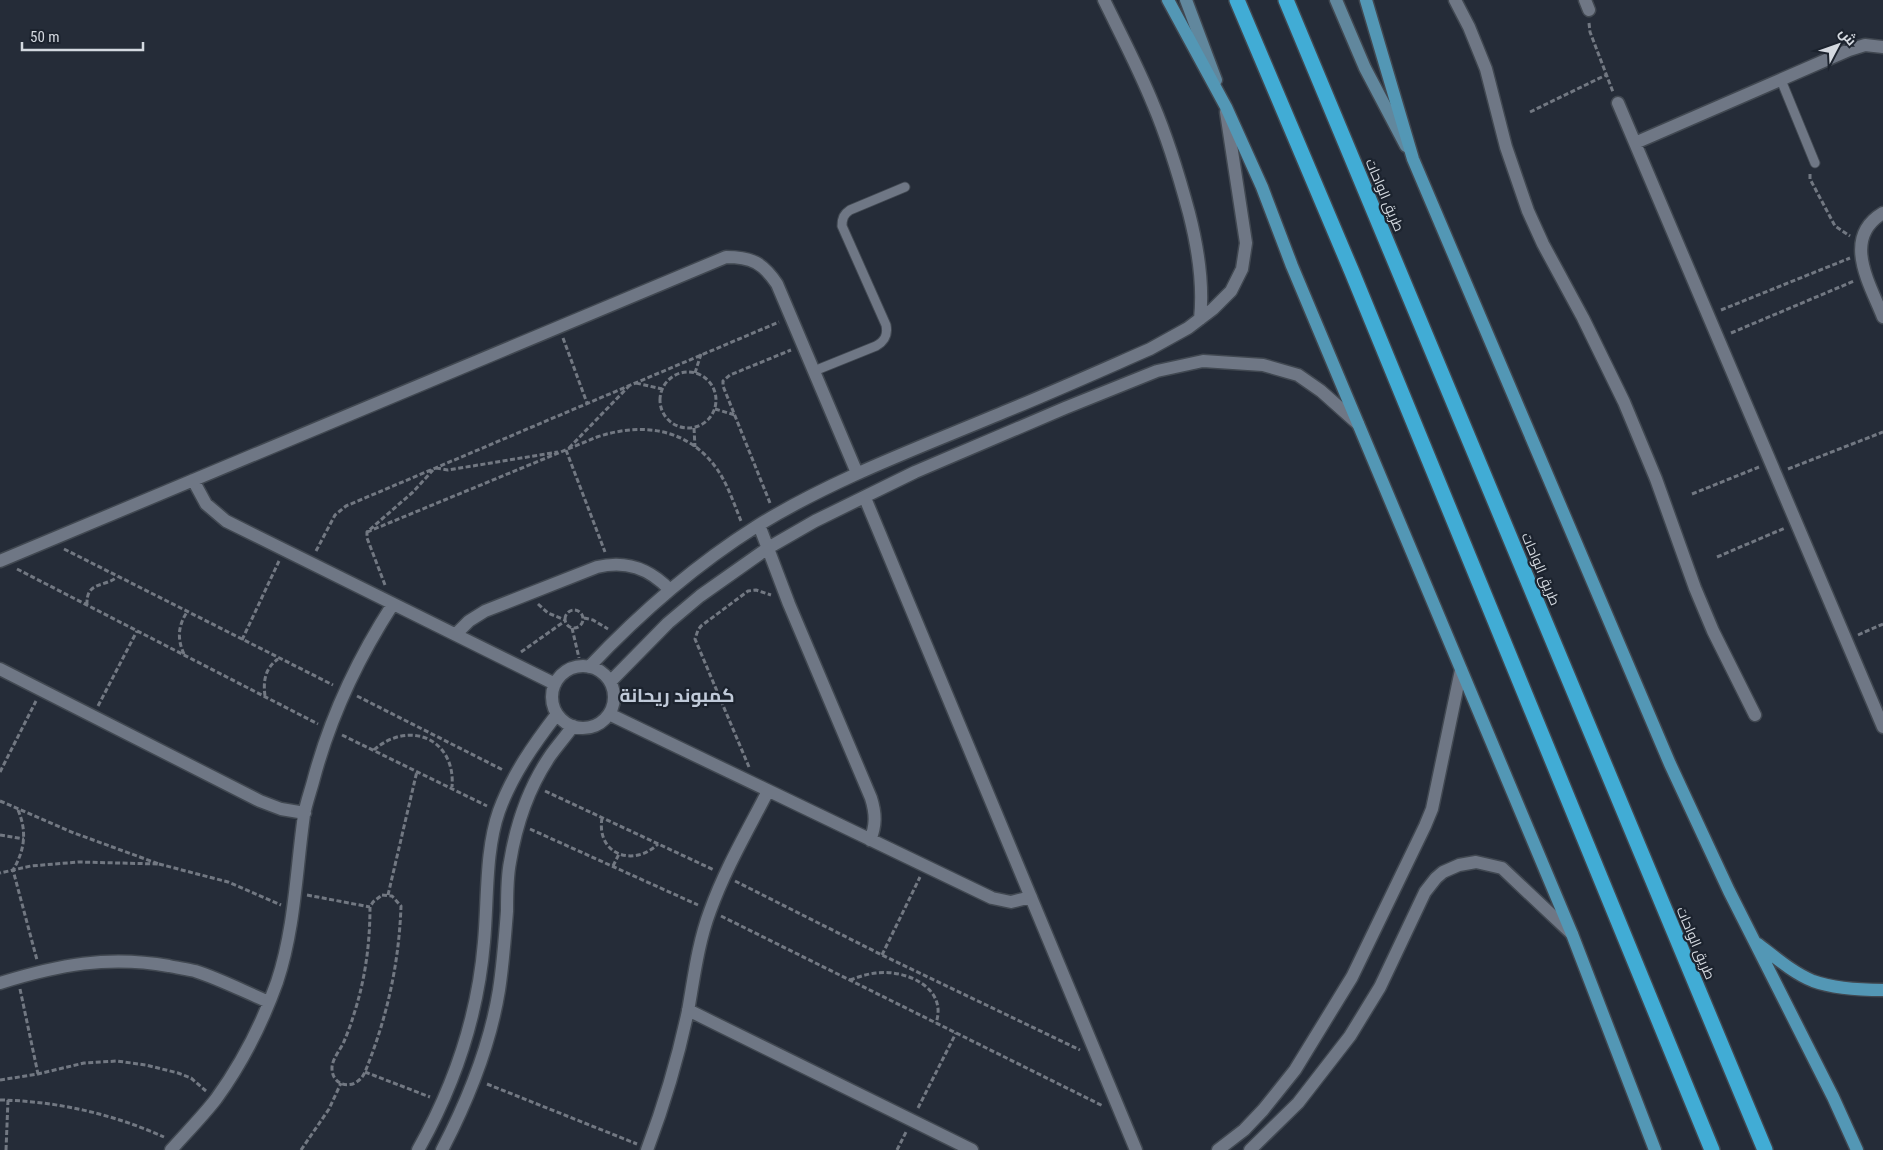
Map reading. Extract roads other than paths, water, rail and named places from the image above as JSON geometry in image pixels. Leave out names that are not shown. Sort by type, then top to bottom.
[{"type":"highway","points":[[1237,0],[1352,272],[1712,1150]]},
{"type":"highway","name":"طريق الواحات","points":[[1286,0],[1765,1150]]},
{"type":"main road","points":[[1168,0],[1226,107],[1262,187],[1292,266],[1572,934],[1655,1150]]},
{"type":"main road","points":[[1366,0],[1413,159],[1670,764],[1702,835],[1833,1097],[1857,1150]]},
{"type":"main road","points":[[1754,942],[1784,964],[1814,981],[1853,990],[1883,990]]},
{"type":"street","points":[[1104,0],[1154,105],[1175,162],[1201,271],[1200,319]]},
{"type":"street","points":[[585,666],[604,675],[610,682],[614,698],[608,714],[603,720],[589,727],[573,726],[557,714],[552,699],[555,684],[565,671],[585,666],[670,590],[707,560],[746,533],[858,473],[906,451],[1019,406],[1150,349],[1188,328],[1213,309],[1231,291],[1242,268],[1245,252],[1243,216],[1226,107],[1186,0]]},
{"type":"street","points":[[1336,0],[1365,68],[1413,159]]},
{"type":"street","points":[[1455,0],[1472,34],[1486,69],[1506,147],[1528,211],[1624,402],[1656,480],[1695,588],[1713,631],[1755,715]]},
{"type":"street","points":[[1635,143],[1849,50],[1865,45],[1883,47]]},
{"type":"street","points":[[1618,103],[1883,727]]},
{"type":"street","points":[[1883,213],[1870,224],[1863,236],[1860,250],[1862,265],[1883,317]]},
{"type":"street","points":[[1,561],[726,257],[742,257],[756,262],[769,271],[777,284],[858,473]]},
{"type":"street","points":[[610,682],[638,651],[674,617],[733,571],[768,548],[815,522],[915,472],[1027,424],[1157,372],[1203,361],[1263,365],[1298,375],[1322,391],[1358,424]]},
{"type":"street","points":[[1019,406],[1027,424]]},
{"type":"street","points":[[906,451],[915,472]]},
{"type":"street","points":[[193,480],[199,492],[215,513],[226,521],[555,684]]},
{"type":"street","points":[[865,498],[1136,1150]]},
{"type":"street","points":[[759,525],[789,604],[875,809],[876,819],[870,840]]},
{"type":"street","points":[[456,634],[477,615],[597,567],[610,564],[637,567],[650,572],[670,590]]},
{"type":"street","points":[[174,1146],[216,1099],[246,1052],[269,1002],[284,957],[293,911],[305,813],[329,729],[344,690],[367,646],[393,604]]},
{"type":"street","points":[[0,668],[260,801],[282,809],[305,813]]},
{"type":"street","points":[[1218,1150],[1244,1130],[1263,1110],[1294,1070],[1352,978],[1425,826],[1436,794],[1461,670]]},
{"type":"street","points":[[418,1150],[456,1070],[469,1028],[479,985],[490,856],[498,812],[515,776],[533,746],[557,714]]},
{"type":"street","points":[[608,714],[1001,901],[1021,900],[1031,897]]},
{"type":"street","points":[[442,1150],[475,1079],[488,1036],[498,992],[505,947],[509,863],[518,823],[534,785],[550,756],[573,726]]},
{"type":"street","points":[[647,1149],[668,1086],[688,1010],[693,974],[710,911],[763,788]]},
{"type":"street","points":[[1250,1150],[1278,1124],[1316,1082],[1350,1036],[1380,987],[1424,892],[1443,872],[1459,865],[1476,862],[1502,868],[1572,934]]},
{"type":"street","points":[[0,983],[40,970],[76,963],[150,963],[194,971],[269,1002]]},
{"type":"street","points":[[688,1010],[972,1150]]},
{"type":"street","points":[[1263,1110],[1278,1124]]},
{"type":"lane","points":[[1781,80],[1815,163]]},
{"type":"lane","points":[[814,371],[876,346],[882,343],[886,337],[888,332],[886,325],[842,226],[842,219],[845,213],[850,210],[904,187]]},
{"type":"district","name":"كمبوند ريحانة","points":[[677,695]]}]
